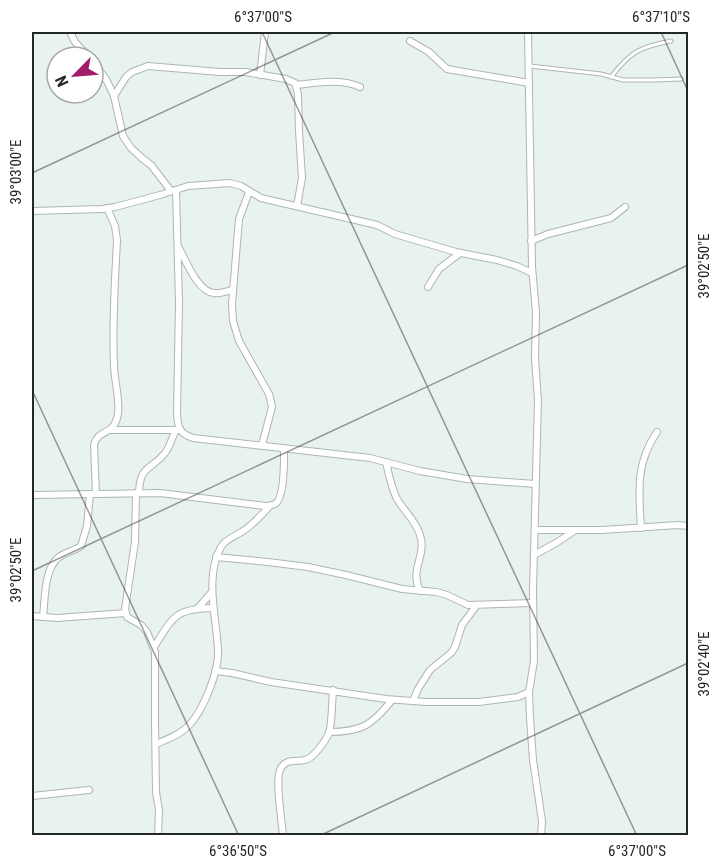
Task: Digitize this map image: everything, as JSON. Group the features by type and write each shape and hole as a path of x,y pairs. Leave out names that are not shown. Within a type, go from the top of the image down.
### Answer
{"street":[{"path":"70,32 78,45"},
{"path":"260,75 265,32"},
{"path":"528,32 531,241 536,312 535,359 538,400 533,603 534,661 530,692 532,749 542,821 541,836"},
{"path":"410,41 429,52 447,69 529,83"},
{"path":"114,96 132,72 148,66 245,72 286,79 296,85 342,81 360,87"},
{"path":"105,78 114,96 123,136 131,148 151,165 173,191 177,245 178,430 165,452 146,468 141,476 126,613 127,617 141,625 147,632 154,647 158,836"},
{"path":"296,85 302,178 297,206"},
{"path":"32,211 107,208 188,186 230,183 241,186 261,198 376,225 395,234 460,253 497,260 532,273"},
{"path":"249,192 239,219 232,304 233,321 239,341 268,394 272,407 262,445"},
{"path":"531,241 548,234 611,218 625,207"},
{"path":"43,617 48,573 52,564 57,558 81,546 87,526 93,494 95,440 114,426 118,412 114,357 117,240 115,226 107,208"},
{"path":"177,245 198,284 205,291 213,293 233,290"},
{"path":"428,287 439,269 460,253"},
{"path":"518,266 532,261"},
{"path":"110,430 178,430 193,438 360,456 420,471 467,479 535,484"},
{"path":"641,528 639,478 650,443 657,432"},
{"path":"32,495 160,493 274,505 280,499 284,448"},
{"path":"387,462 391,484 398,500 421,536 422,549 416,574 416,583 420,591"},
{"path":"156,744 173,737 190,725 200,711 211,687 218,654 212,592 216,557 222,544 244,531 270,505"},
{"path":"535,530 574,531 688,526"},
{"path":"534,555 574,531"},
{"path":"216,557 308,567 402,589 436,592 468,605 533,603"},
{"path":"198,608 212,592"},
{"path":"413,701 430,669 455,647 462,625 477,605"},
{"path":"154,647 177,615 198,608 213,608"},
{"path":"32,616 126,613"},
{"path":"215,671 271,682 392,700 479,702 518,698 530,692"},
{"path":"282,836 279,784 281,769 286,762 308,759 316,752 329,732 333,690"},
{"path":"329,732 347,732 361,728 370,723 392,700"},
{"path":"32,796 89,790"}],"lane":[{"path":"611,76 637,50 671,41"},
{"path":"528,66 601,74 623,80 681,79"}]}
